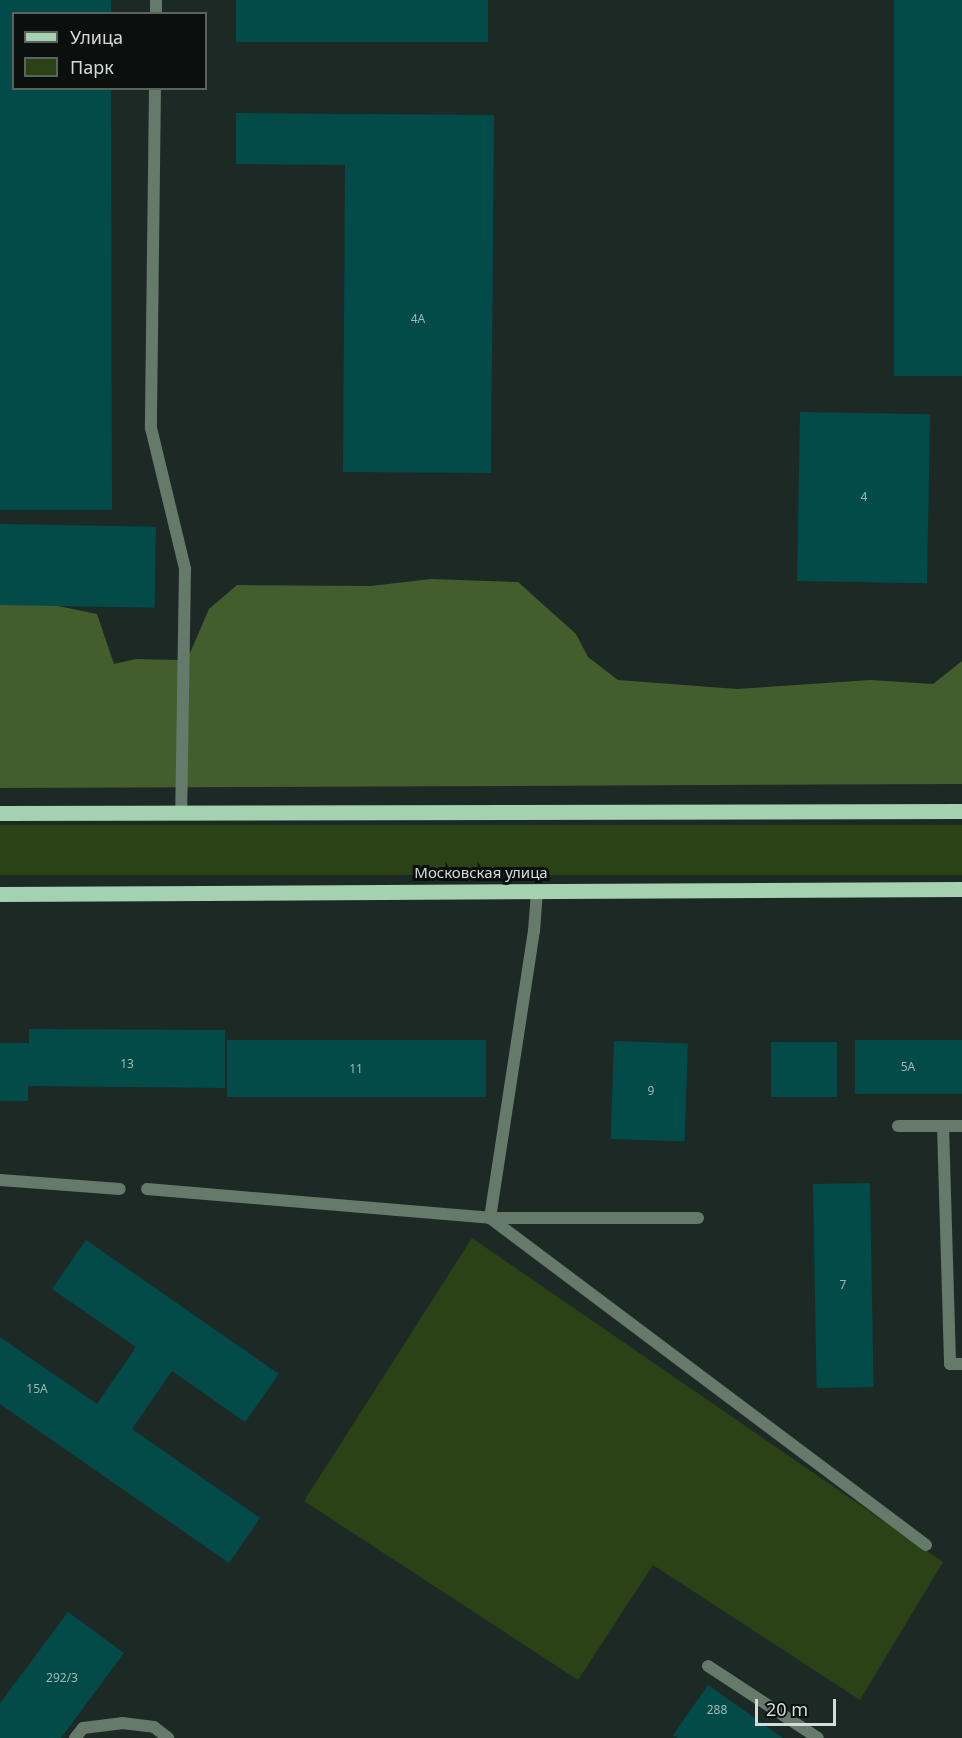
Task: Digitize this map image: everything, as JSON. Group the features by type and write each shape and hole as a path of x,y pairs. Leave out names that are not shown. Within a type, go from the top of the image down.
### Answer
{"main road":[{"path":"0,813 962,811"},
{"name":"Московская улица","path":"0,894 962,889"}],"street":[{"path":"155,90 151,428 185,569 182,813"},
{"path":"490,1218 534,931 537,891"},
{"path":"898,1126 962,1126"},
{"path":"943,1126 950,1364 962,1364"},
{"path":"0,1180 120,1189"},
{"path":"147,1190 490,1218 698,1218"},
{"path":"490,1218 926,1545"},
{"path":"708,1666 818,1738"},
{"path":"75,1738 83,1728 122,1723 154,1727 168,1738"}],"green space":[{"path":"431,579 518,582 576,634 588,657 618,680 737,689 870,680 933,684 962,661 962,784 0,788 0,605 53,605 97,614 114,664 136,659 179,660 190,653 209,609 237,585 371,586"},
{"path":"0,825 962,825 962,875 0,875"},
{"path":"472,1238 943,1562 860,1700 653,1565 578,1680 304,1501"}],"building":[{"path":"0,0 111,0 111,12 12,12 12,90 111,90 112,510 0,510"},
{"path":"236,0 488,0 488,42 236,42"},
{"path":"894,0 962,0 962,376 894,376"},
{"path":"236,113 494,115 491,473 343,472 345,165 236,164"},
{"path":"800,412 930,414 927,583 797,581"},
{"path":"0,524 156,527 155,608 0,605"},
{"path":"29,1029 225,1030 225,1088 28,1086 28,1101 0,1101 0,1043 29,1043"},
{"path":"227,1040 486,1040 486,1097 227,1097"},
{"path":"855,1040 962,1040 962,1094 855,1094"},
{"path":"614,1041 688,1044 685,1142 611,1139"},
{"path":"771,1042 837,1042 837,1097 771,1097"},
{"path":"870,1183 874,1387 817,1388 813,1184"},
{"path":"86,1240 279,1374 245,1422 172,1371 132,1429 260,1518 229,1563 0,1404 0,1337 97,1404 136,1347 52,1289"},
{"path":"68,1612 124,1653 61,1738 0,1738 0,1703"},
{"path":"708,1685 783,1738 678,1738 673,1735"}]}
